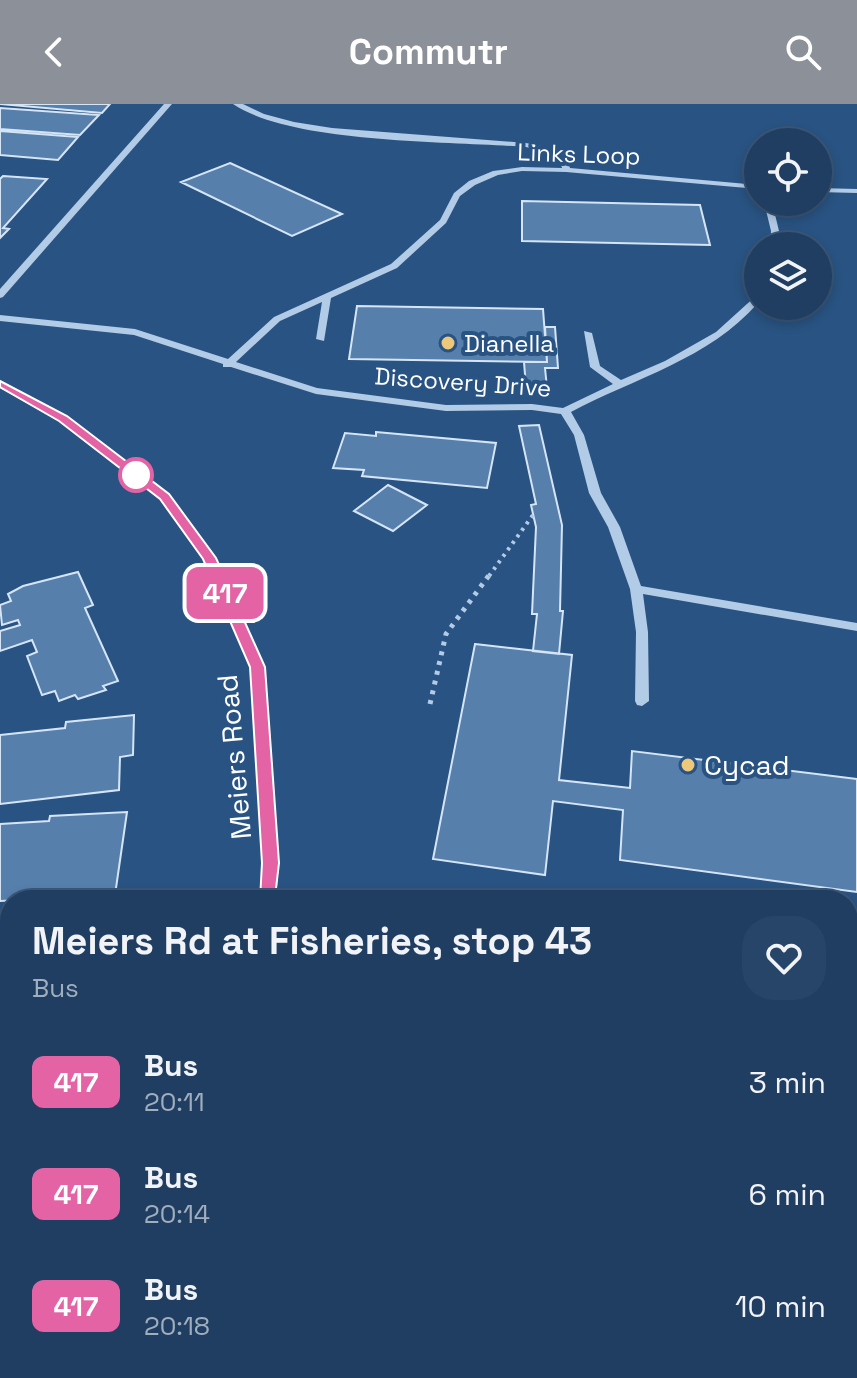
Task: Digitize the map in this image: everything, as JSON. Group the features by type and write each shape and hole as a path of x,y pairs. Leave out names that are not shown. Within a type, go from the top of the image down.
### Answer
{"street":[{"path":"0,295 168,104"},
{"path":"237,104 249,112 295,126 526,145 548,150 564,160 566,170"},
{"name":"Links Loop","path":"227,365 277,319 381,273 413,252 443,221 457,195 472,183 496,173 522,169 566,170 744,186"},
{"path":"832,190 857,191"},
{"path":"321,339 327,298"},
{"path":"565,411 711,341 744,314"},
{"name":"Discovery Drive","path":"0,318 135,332 227,365 316,391 446,408 532,407 565,411 579,435 595,493 614,527 636,589 642,632 642,701"},
{"path":"587,333 595,367 619,383"},
{"name":"Meiers Road","path":"0,384 63,419 165,497 209,558 258,667 271,863 269,890"},
{"path":"636,589 857,627"}],"path":[{"path":"430,704 446,634 533,515"}],"building":[{"path":"0,104 110,104 102,113"},
{"path":"0,108 99,115 80,135 0,129"},
{"path":"0,131 78,137 58,160 0,155"},
{"path":"230,163 342,214 292,236 181,182"},
{"path":"3,176 47,179 3,228 9,229 0,238 0,179"},
{"path":"522,201 700,205 710,245 522,241"},
{"name":"Dianella","path":"357,306 543,309 547,362 349,359"},
{"path":"545,327 555,327 558,368 545,368 547,388 526,387 524,362 547,362"},
{"path":"539,425 562,525 560,611 563,611 559,654 533,651 537,614 532,614 536,527 531,505 536,504 519,426"},
{"path":"376,432 496,443 487,488 362,476 364,470 333,468 345,433 376,436"},
{"path":"388,485 427,505 393,531 354,511"},
{"path":"78,572 93,605 85,608 118,681 103,686 106,690 59,701 55,691 42,695 27,656 37,652 32,640 0,651 0,631 20,625 18,620 2,625 0,605 11,601 8,594 23,586"},
{"name":"Cycad","path":"475,644 572,655 559,780 630,788 632,751 857,779 857,890 620,860 623,810 553,801 545,875 433,859"},
{"path":"134,715 133,755 120,757 119,790 0,804 0,735 65,728 66,722"},
{"path":"127,812 116,890 0,890 0,824 49,821 50,816"}],"bus line":[{"name":"417","path":"0,384 63,419 165,497 209,558 258,667 271,863 269,890"}],"place":[{"name":"Dianella","path":"448,343"},
{"name":"Cycad","path":"688,765"}]}
